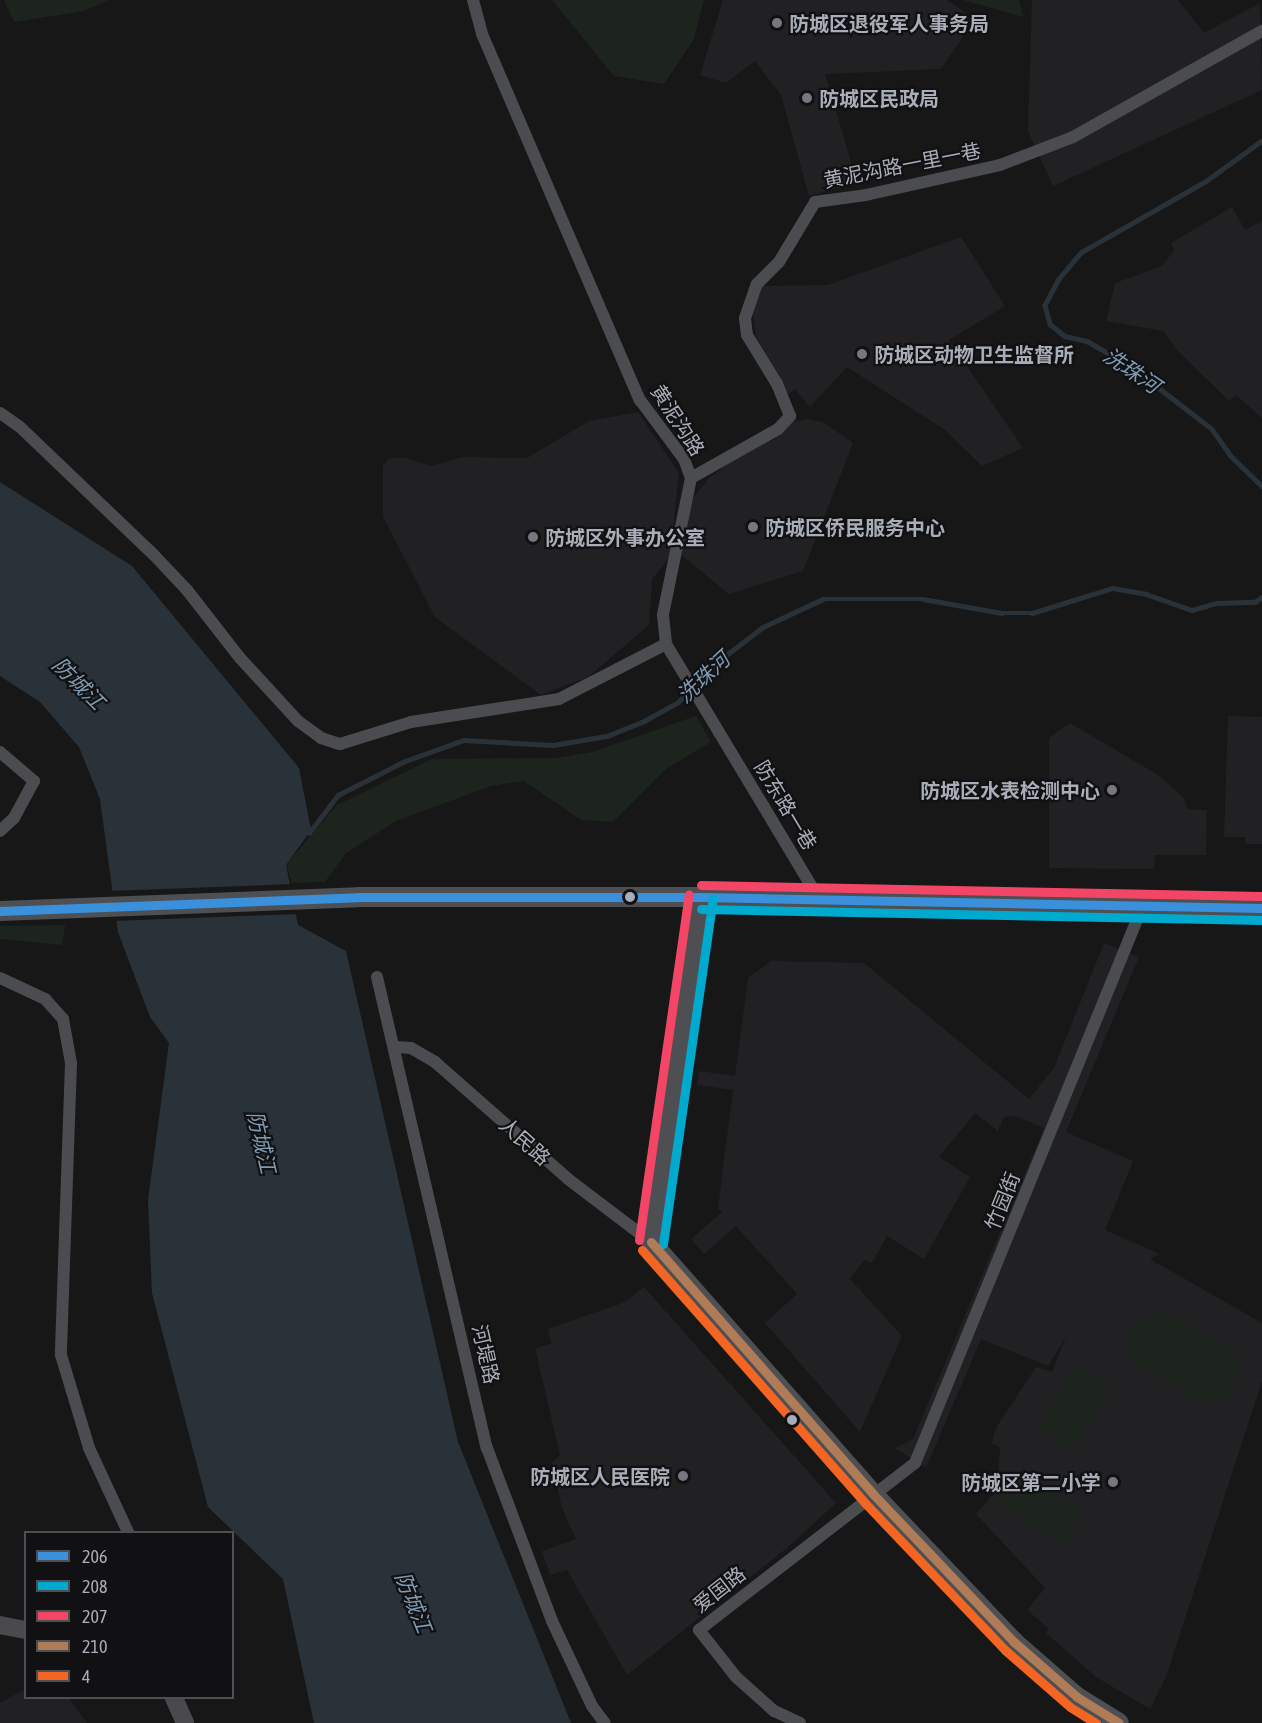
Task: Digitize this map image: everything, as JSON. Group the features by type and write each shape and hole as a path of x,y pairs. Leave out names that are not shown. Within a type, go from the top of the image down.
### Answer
{"main road":[{"path":"651,1242 701,897"},
{"path":"0,911 333,898 701,897 1262,908"},
{"name":"人民路","path":"651,1242 874,1495 1014,1642 1077,1697 1119,1723"}],"street":[{"name":"黄泥沟路","path":"473,0 482,34 640,400 684,459 691,478 663,615 666,644"},
{"name":"黄泥沟路一里一巷","path":"691,478 778,429 790,416 777,384 747,335 745,318 757,284 779,262 815,202 866,195 1000,165 1073,137 1262,31"},
{"path":"0,413 20,426 153,554 187,590 240,658 298,721 321,738 340,744 411,722 559,699 666,644"},
{"name":"防东路一巷","path":"666,644 820,900"},
{"path":"0,752 34,781 14,818 0,831"},
{"name":"竹园街","path":"874,1495 915,1463 1143,905"},
{"name":"河堤路","path":"377,977 396,1047 487,1448 552,1621 592,1706 605,1723"},
{"path":"0,978 45,999 63,1019 71,1063 61,1355 89,1448 127,1531"},
{"name":"人民路","path":"396,1047 411,1048 435,1062 568,1179 651,1242"},
{"name":"爱国路","path":"800,1723 774,1711 736,1677 699,1630 874,1495"},
{"path":"0,1625 24,1630"},
{"path":"174,1699 185,1723"}],"shaded area":[{"path":"4,0 109,0 84,11 14,22"},
{"path":"552,0 704,0 694,39 664,84 614,76"},
{"name":"防城区民政局","path":"723,0 947,0 975,19 941,69 825,74 857,182 809,196 781,95 755,61 726,83 700,75"},
{"path":"963,0 1019,0 1023,17"},
{"path":"1032,0 1178,0 1204,33 1260,3 1262,90 1053,186 1028,131"},
{"path":"1232,207 1245,230 1262,221 1262,418 1236,395 1229,401 1177,350 1163,331 1106,321 1115,283 1162,266 1174,250 1171,243"},
{"name":"防城区动物卫生监督所","path":"961,237 1005,306 949,340 1023,448 982,466 945,430 847,367 810,407 795,389 786,396 756,336 752,309 761,286 828,285"},
{"name":"防城区外事办公室","path":"638,412 679,473 670,557 652,579 649,625 588,677 541,695 435,617 383,517 383,466 389,458 406,458 431,466 463,457 527,458 589,421"},
{"name":"防城区侨民服务中心","path":"808,419 823,422 853,443 803,571 729,594 679,553 690,502 709,478 740,454 775,439 789,422"},
{"path":"696,716 711,742 666,769 613,822 581,820 524,781 491,786 396,821 346,853 325,882 292,883 286,865 337,805 432,759 556,758 592,752"},
{"path":"1228,716 1262,717 1262,844 1245,844 1245,837 1224,837"},
{"name":"防城区水表检测中心","path":"1070,723 1158,775 1183,797 1188,809 1207,810 1206,855 1155,855 1154,869 1049,868 1049,738"},
{"path":"65,925 62,945 0,939 0,926"},
{"path":"1104,943 1139,957 1066,1132 1133,1161 1105,1230 1160,1254 1150,1259 1262,1323 1262,1381 1166,1677 1150,1709 1096,1677 1046,1633 1049,1629 1027,1610 1045,1588 976,1514 997,1490 1000,1448 992,1443 996,1428 1036,1367 1052,1372 1066,1337 1048,1366 981,1339 926,1468 895,1448 913,1439 1044,1128 1015,1116 1004,1117 998,1131 975,1113 939,1157 970,1177 924,1259 887,1236 872,1263 864,1260 850,1279 902,1336 860,1432 765,1323 797,1294 736,1226 704,1254 691,1239 722,1212 718,1208 733,1090 697,1085 699,1071 735,1076 748,978 771,961 864,963 1029,1099 1054,1068"},
{"name":"防城区人民医院","path":"644,1287 836,1503 787,1548 627,1675 567,1570 550,1575 542,1551 576,1539 562,1508 552,1463 560,1455 535,1348 551,1344 548,1329 625,1302"},
{"path":"1153,1314 1171,1315 1232,1350 1239,1367 1232,1391 1219,1400 1203,1402 1136,1365 1129,1352 1129,1337 1137,1322"},
{"path":"1076,1366 1111,1388 1072,1450 1037,1428"},
{"path":"1014,1470 1083,1513 1064,1545 994,1502"},
{"path":"24,1690 24,1699 70,1699 87,1723 0,1723 0,1703"}],"water":[{"name":"防城江","path":"0,482 132,566 299,768 311,830 286,865 298,925 346,951 458,1442 571,1723 314,1723 283,1579 208,1507 152,1293 148,1200 169,1043 150,1017 118,932 100,799 79,747 40,702 0,676"}],"pier":[{"path":"293,884 299,914 113,921 109,891"}],"waterway":[{"name":"洗珠河","path":"1262,141 1207,181 1081,253 1059,279 1045,305 1050,324 1065,336 1087,341 1129,365 1212,429 1230,455 1262,486"},
{"name":"洗珠河","path":"309,833 338,795 405,761 464,740 553,745 607,736 644,721 678,702 729,653 763,627 823,599 923,599 1002,613 1032,613 1113,588 1146,594 1192,610 1217,603 1255,602 1262,597"}],"transit line":[{"name":"207","path":"701,885 1262,896"},
{"name":"207","path":"639,1240 689,895"},
{"name":"206","path":"0,911 358,897 701,897 1262,908"},
{"name":"208","path":"663,1244 713,899"},
{"name":"208","path":"701,909 1262,920"},
{"name":"210","path":"651,1242 874,1495 1014,1642 1077,1697 1119,1723"},
{"name":"4","path":"642,1250 865,1503 1005,1650 1070,1707 1096,1723"}],"place":[{"name":"防城区退役军人事务局","path":"777,23"},
{"name":"防城区民政局","path":"807,98"},
{"name":"防城区动物卫生监督所","path":"862,354"},
{"name":"防城区侨民服务中心","path":"753,527"},
{"name":"防城区外事办公室","path":"533,537"},
{"name":"防城区水表检测中心","path":"1112,790"},
{"name":"防城区人民医院","path":"683,1476"},
{"name":"防城区第二小学","path":"1113,1482"}]}
